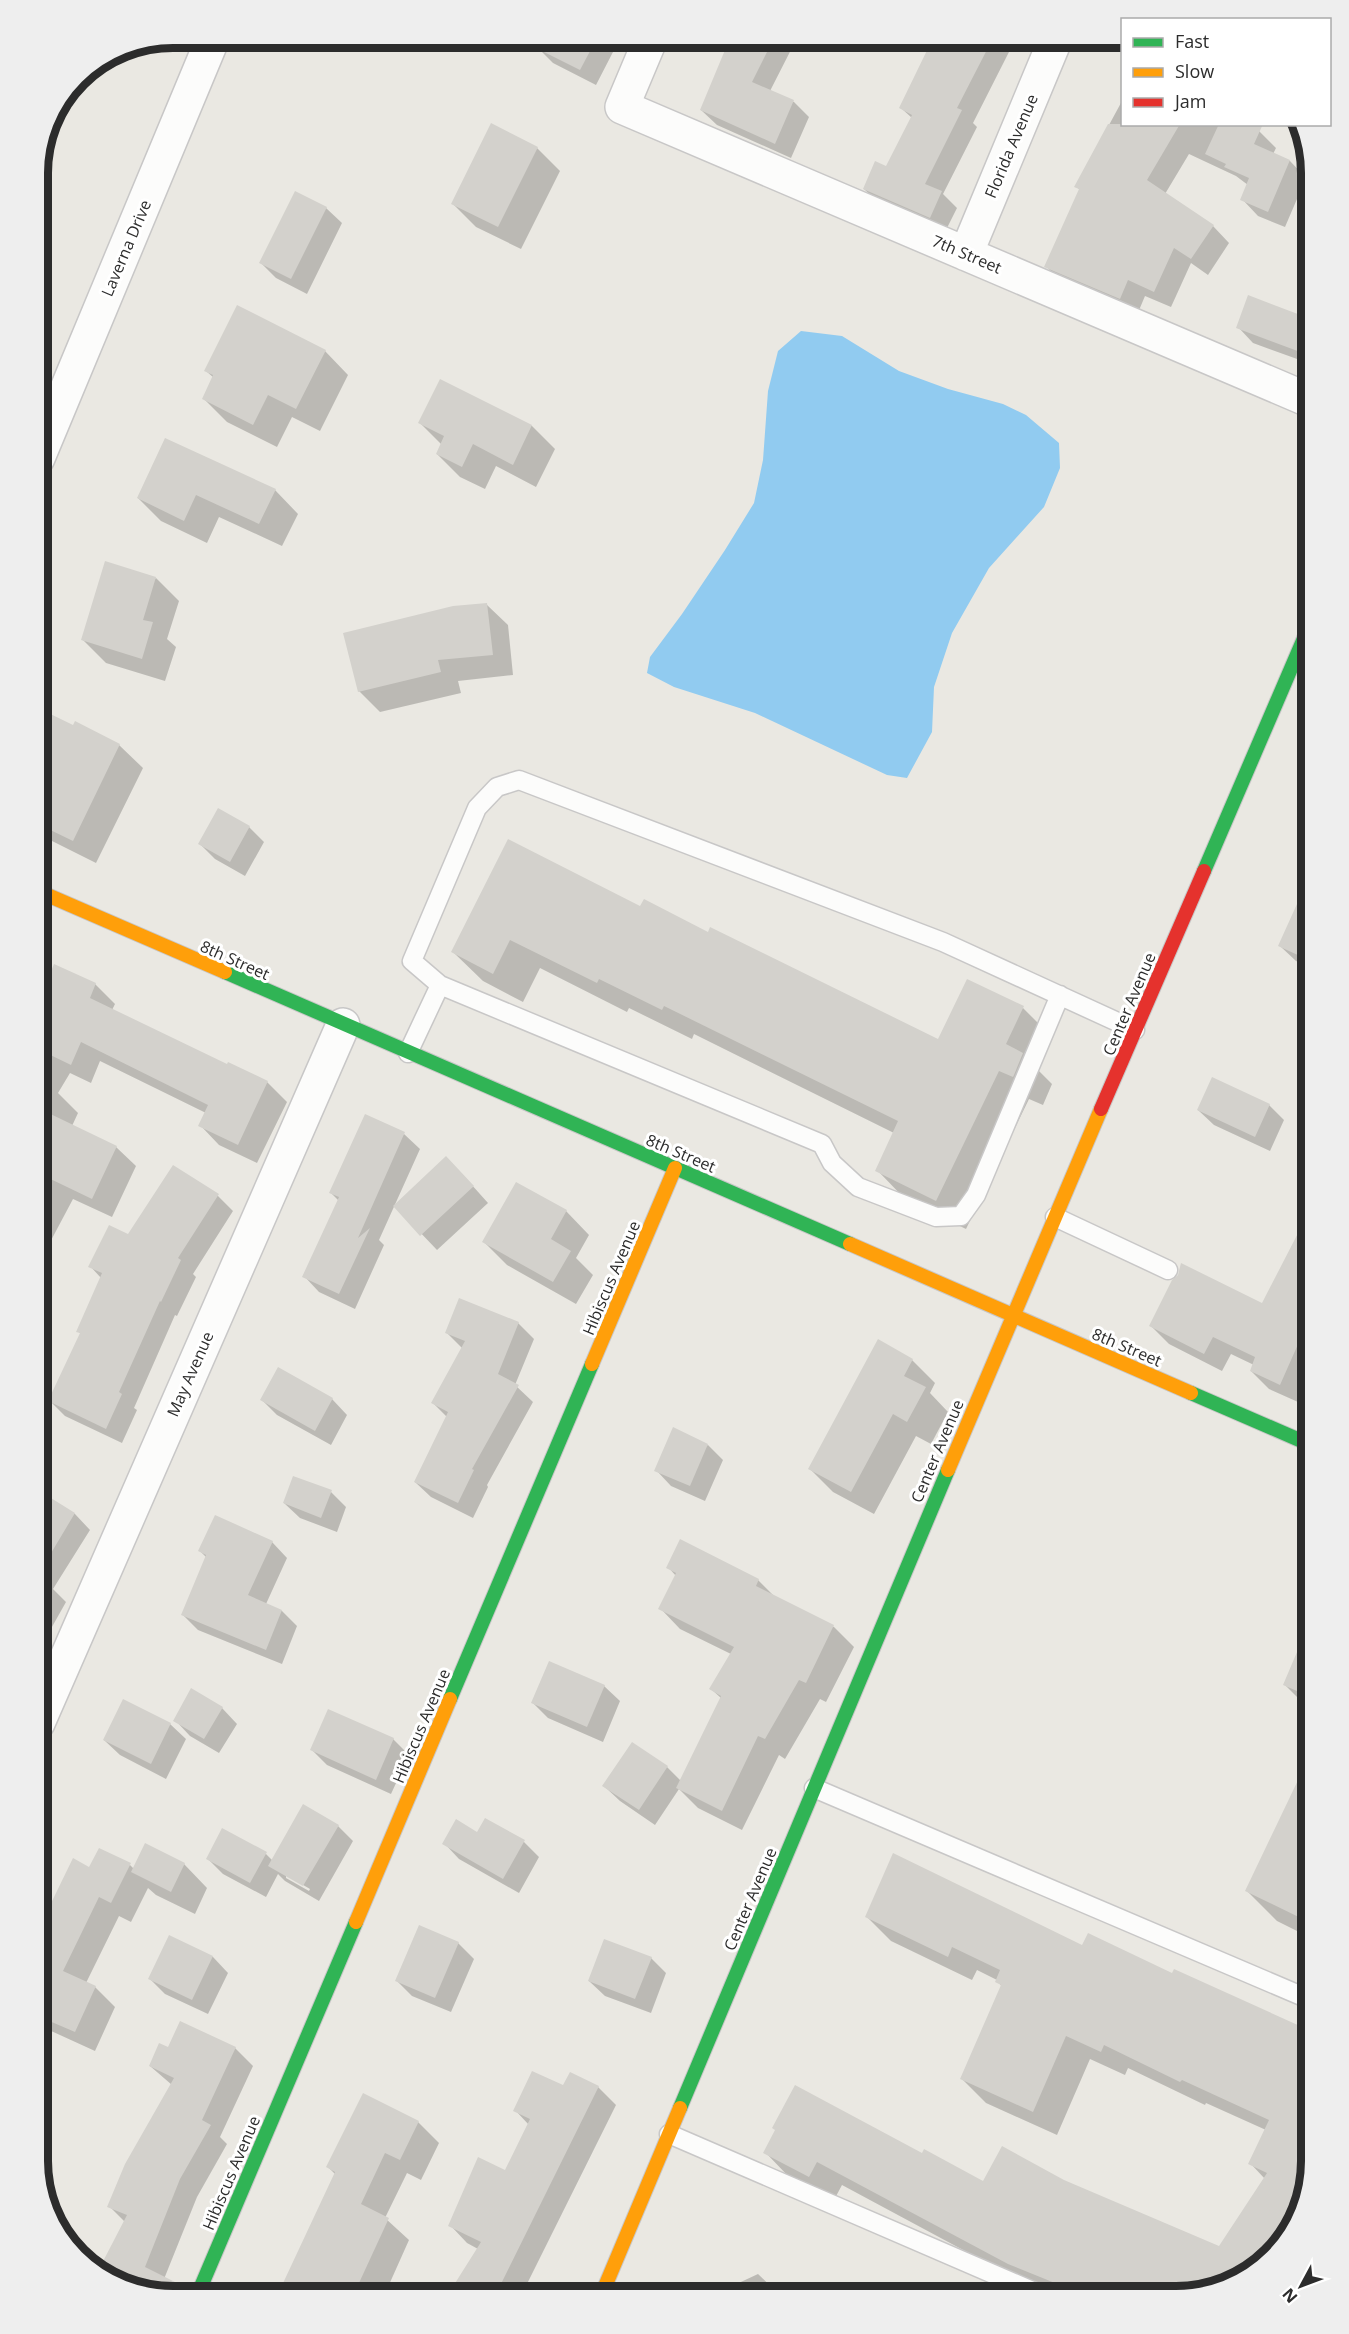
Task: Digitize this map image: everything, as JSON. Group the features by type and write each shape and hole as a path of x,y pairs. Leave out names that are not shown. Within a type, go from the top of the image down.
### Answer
{"street":[{"name":"Laverna Drive","path":"48,434 209,48"},
{"name":"7th Street","path":"647,48 622,107 1301,397"},
{"name":"Florida Avenue","path":"966,254 1052,48"},
{"name":"Center Avenue","path":"605,2286 1012,1316 1301,645"},
{"name":"8th Street","path":"48,895 1301,1441"},
{"name":"May Avenue","path":"48,1700 343,1025"},
{"name":"Hibiscus Avenue","path":"201,2286 675,1168"}],"lane":[{"path":"1060,995 976,1195 961,1216 936,1217 858,1187 832,1163 822,1144 440,985 412,961 477,808 497,787 519,780 943,942 1060,995 1135,1030"},
{"path":"408,1053 440,985"},
{"path":"1055,1217 1168,1270"},
{"path":"814,1788 1301,1996"},
{"path":"669,2134 1021,2286"}],"water":[{"path":"801,331 842,336 899,371 948,389 1003,404 1026,415 1059,443 1060,468 1044,507 989,568 952,633 934,687 932,732 907,778 887,775 755,713 674,687 647,673 650,657 682,614 754,503 763,460 768,391 778,351"}],"building":[{"path":"536,48 592,48 580,70"},
{"path":"726,48 769,48 752,82 794,100 775,144 700,110"},
{"path":"928,48 988,48 957,108 962,110 925,184 942,191 930,218 863,189 875,161 886,166 912,115 899,108"},
{"path":"491,123 538,147 498,227 451,204"},
{"path":"1108,124 1179,126 1147,180 1214,225 1191,259 1174,248 1154,292 1128,280 1120,299 1044,267 1079,189 1074,187"},
{"path":"1218,126 1262,126 1254,144 1290,160 1268,212 1240,200 1249,178 1224,167 1226,164 1205,154"},
{"path":"295,191 327,207 291,279 259,263"},
{"path":"1248,295 1301,315 1301,352 1236,328"},
{"path":"237,305 326,350 296,409 268,395 253,425 202,399 213,375 204,371"},
{"path":"440,379 532,425 513,465 473,444 462,467 436,454 444,436 418,423"},
{"path":"165,438 276,489 259,524 196,495 184,521 137,498"},
{"path":"105,561 156,577 143,620 153,622 142,659 81,640"},
{"path":"487,603 493,655 438,660 441,672 358,692 343,633 453,606"},
{"path":"48,713 73,725 75,721 120,744 73,841 48,829"},
{"path":"218,808 250,826 230,862 198,844"},
{"path":"508,839 640,906 644,899 708,932 710,927 938,1039 967,979 1024,1006 1006,1044 1023,1053 1014,1075 1013,1077 999,1071 936,1201 875,1171 898,1121 664,1006 662,1010 599,979 597,983 510,940 493,974 451,952"},
{"path":"1301,895 1301,956 1278,946"},
{"path":"54,964 96,983 90,998 227,1064 228,1062 268,1081 238,1145 198,1126 208,1105 81,1042 71,1065 48,1054 48,978"},
{"path":"1212,1077 1270,1104 1255,1137 1197,1110"},
{"path":"48,1113 117,1146 92,1199 48,1178"},
{"path":"365,1114 405,1132 358,1238 370,1228 339,1294 302,1277 339,1197 329,1193"},
{"path":"446,1156 474,1186 420,1236 393,1206"},
{"path":"173,1165 219,1194 178,1258 181,1260 119,1392 122,1394 106,1429 48,1401 80,1333 76,1332 102,1273 88,1267 109,1225 128,1234"},
{"path":"516,1182 567,1210 551,1239 571,1251 553,1282 482,1242"},
{"path":"1301,1227 1301,1343 1299,1342 1280,1385 1250,1371 1255,1357 1213,1337 1204,1354 1149,1326 1172,1280 1178,1275 1181,1263 1262,1303"},
{"path":"459,1298 519,1322 498,1374 519,1385 472,1469 474,1470 458,1503 414,1482 448,1412 431,1403 465,1341 445,1333"},
{"path":"878,1339 913,1359 904,1376 926,1387 907,1422 893,1414 851,1492 808,1469"},
{"path":"278,1367 333,1398 315,1431 260,1400"},
{"path":"673,1427 708,1444 690,1486 654,1471"},
{"path":"293,1476 332,1490 321,1518 283,1503"},
{"path":"48,1496 75,1513 48,1558"},
{"path":"215,1515 273,1541 248,1595 282,1610 266,1650 181,1615 206,1555 198,1551"},
{"path":"680,1539 759,1579 756,1586 834,1625 806,1683 799,1680 765,1739 758,1736 722,1811 676,1788 721,1696 709,1689 734,1647 658,1609 676,1573 666,1568"},
{"path":"1301,1643 1301,1693 1283,1685"},
{"path":"549,1661 605,1685 587,1727 531,1703"},
{"path":"191,1688 223,1707 204,1739 173,1721"},
{"path":"123,1699 171,1723 151,1764 103,1740"},
{"path":"328,1709 394,1738 376,1780 310,1750"},
{"path":"632,1742 668,1766 639,1810 602,1786"},
{"path":"1301,1774 1301,1918 1245,1891"},
{"path":"303,1804 339,1825 303,1886 268,1866"},
{"path":"485,1818 525,1840 503,1879 442,1844 456,1819 477,1832"},
{"path":"222,1828 267,1852 250,1883 206,1859"},
{"path":"145,1843 185,1863 171,1892 131,1872"},
{"path":"99,1848 131,1863 111,1903 99,1897 63,1971 96,1986 75,2032 48,2020 48,1909 73,1858 89,1867"},
{"path":"893,1853 1082,1945 1088,1933 1172,1973 1174,1969 1301,2026 1300,2177 1297,2193 1288,2216 1270,2243 1245,2265 1231,2273 1200,2284 1062,2286 1008,2264 817,2162 809,2177 763,2153 775,2130 772,2128 795,2085 922,2153 924,2149 983,2181 1002,2146 1064,2180 1219,2246 1267,2173 1248,2164 1269,2120 1182,2080 1180,2082 1104,2045 1101,2052 1066,2036 1033,2112 960,2079 1001,1985 995,1982 1000,1970 952,1947 948,1957 865,1917"},
{"path":"419,1925 459,1942 435,1998 395,1981"},
{"path":"169,1935 213,1956 192,2000 148,1979"},
{"path":"604,1939 652,1957 635,1999 588,1981"},
{"path":"180,2021 236,2047 202,2120 211,2125 180,2179 145,2267 181,2286 149,2284 118,2273 102,2263 127,2215 107,2207 125,2164 174,2078 149,2066 159,2043 168,2047"},
{"path":"532,2071 563,2085 570,2072 599,2086 500,2286 453,2286 481,2242 448,2226 478,2157 505,2170 530,2119 513,2111"},
{"path":"363,2093 419,2121 400,2160 385,2153 361,2204 389,2218 358,2286 282,2286 335,2172 326,2167"}],"traffic: fast":[{"path":"1204,871 1301,645"},
{"path":"225,972 850,1244"},
{"path":"450,1699 592,1364"},
{"path":"1191,1393 1301,1441"},
{"path":"680,2108 948,1470"},
{"path":"201,2286 356,1922"}],"traffic: slow":[{"path":"48,895 225,972"},
{"path":"948,1470 1101,1109"},
{"path":"592,1364 675,1168"},
{"path":"850,1244 1191,1393"},
{"path":"356,1922 450,1699"},
{"path":"605,2286 680,2108"}],"traffic: jam":[{"path":"1101,1109 1204,871"}]}
